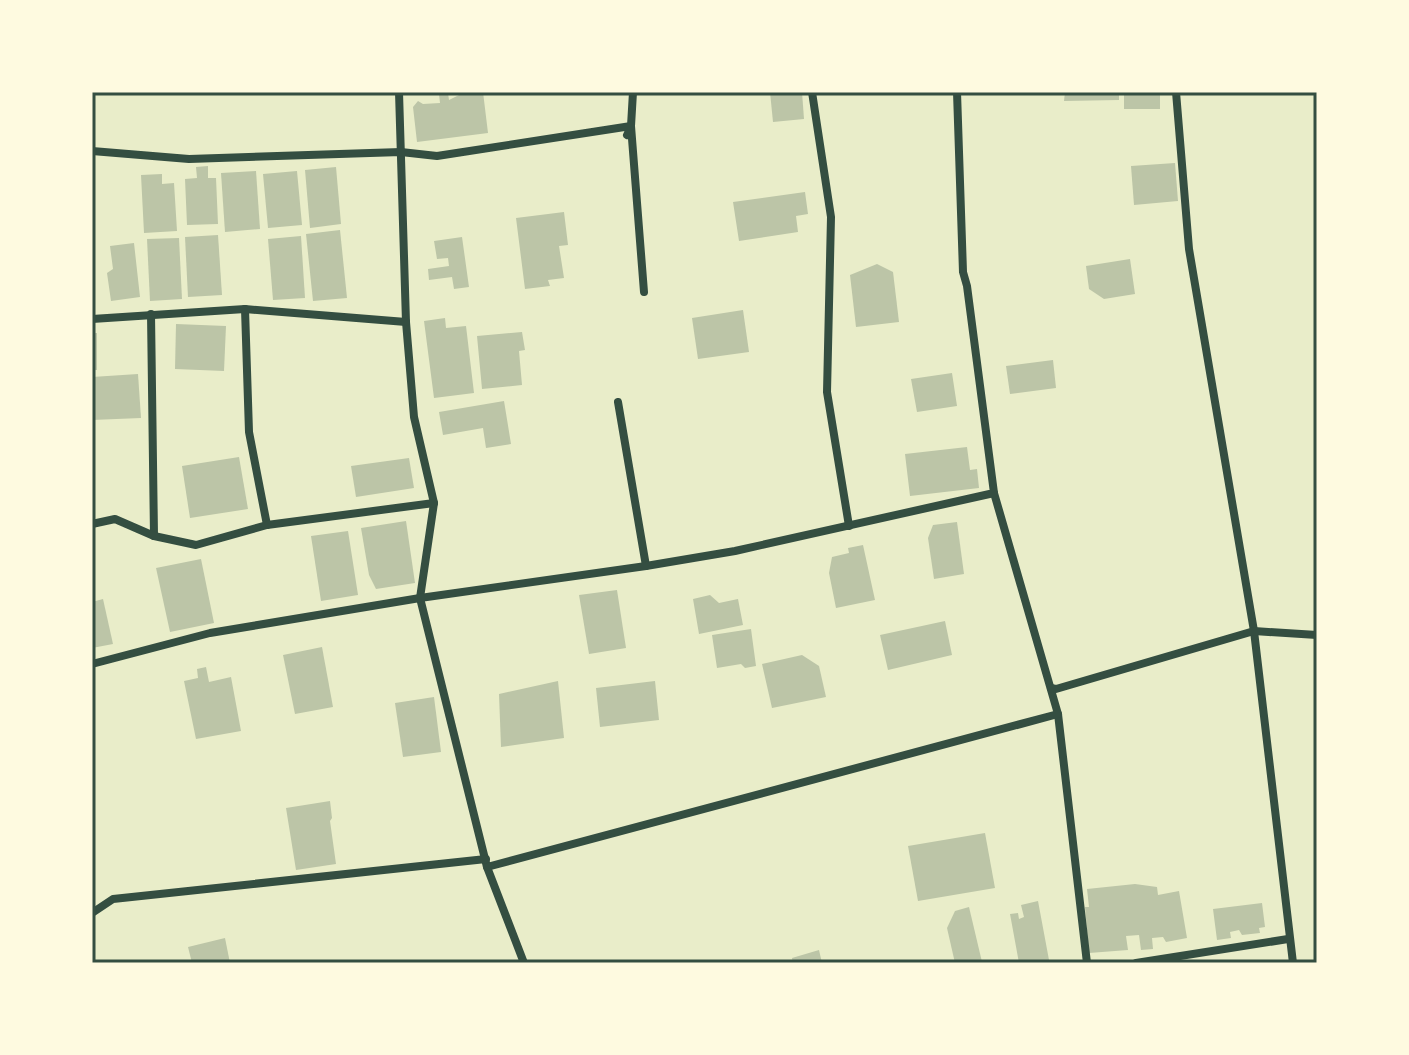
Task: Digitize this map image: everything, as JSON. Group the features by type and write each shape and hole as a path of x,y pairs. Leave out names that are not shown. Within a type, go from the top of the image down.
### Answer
{"street":[{"path":"399,92 406,322 414,417 434,503 420,598 486,863 524,963"},
{"path":"633,92 629,131 644,292"},
{"path":"812,92 831,217 827,392 849,526"},
{"path":"957,92 963,272 994,493 1058,714 1087,963"},
{"path":"1176,92 1189,249 1254,631 1293,963"},
{"path":"92,151 189,159 401,152 437,156 629,131"},
{"path":"92,319 245,309 406,322"},
{"path":"245,309 249,432 267,525"},
{"path":"151,314 154,536"},
{"path":"618,402 646,566"},
{"path":"92,664 210,633 735,551 994,493"},
{"path":"92,524 115,519 154,536 196,545 267,525 434,503"},
{"path":"1051,688 1254,631 1317,635"},
{"path":"92,913 113,899 486,863 1058,714"},
{"path":"1136,963 1288,939"}],"building":[{"path":"483,92 488,133 417,142 413,107 418,101 423,104 440,103 439,94 448,93 449,100 461,94"},
{"path":"770,92 802,92 804,119 773,122"},
{"path":"1065,92 1119,92 1119,100 1064,101"},
{"path":"1124,92 1160,92 1160,109 1124,109"},
{"path":"1175,163 1178,201 1134,205 1131,166"},
{"path":"208,166 208,178 216,178 218,224 187,225 185,179 197,178 196,167"},
{"path":"336,167 341,224 310,228 305,170"},
{"path":"256,171 260,229 225,232 221,173"},
{"path":"297,171 302,225 268,228 263,174"},
{"path":"162,174 162,184 174,183 177,231 144,233 141,175"},
{"path":"805,192 808,214 796,216 798,232 739,241 733,202"},
{"path":"564,212 568,245 559,246 564,278 548,280 550,286 525,289 516,218"},
{"path":"340,230 347,298 313,301 306,234"},
{"path":"218,235 222,295 188,297 185,237"},
{"path":"301,236 305,298 273,300 268,239"},
{"path":"462,237 469,287 454,289 452,277 429,280 428,269 449,266 448,258 437,259 434,241"},
{"path":"179,238 182,299 150,301 147,239"},
{"path":"134,243 140,297 111,301 107,273 113,269 110,246"},
{"path":"1130,259 1135,294 1104,299 1089,289 1086,266"},
{"path":"877,264 893,272 899,322 856,327 850,275"},
{"path":"743,310 749,352 698,359 692,318"},
{"path":"445,318 446,328 466,326 474,393 434,398 424,321"},
{"path":"176,324 226,326 224,371 175,369"},
{"path":"522,332 525,350 519,351 522,385 482,389 477,336"},
{"path":"92,333 97,333 97,370 92,370"},
{"path":"1053,360 1056,388 1010,394 1006,366"},
{"path":"952,373 957,406 917,412 911,379"},
{"path":"138,374 141,418 92,420 92,377"},
{"path":"504,401 511,444 486,448 483,428 443,435 439,412"},
{"path":"967,447 970,470 977,469 979,488 910,496 905,454"},
{"path":"239,457 248,509 190,518 182,466"},
{"path":"409,458 414,488 356,497 351,466"},
{"path":"406,521 415,583 376,589 369,575 361,528"},
{"path":"957,522 964,574 934,579 928,538 933,525"},
{"path":"348,531 358,595 321,601 311,536"},
{"path":"863,545 875,600 836,608 829,573 832,557 849,553 848,548"},
{"path":"201,559 214,623 170,632 156,568"},
{"path":"617,590 626,648 589,654 579,595"},
{"path":"710,595 719,603 738,599 743,625 699,634 693,599"},
{"path":"103,599 113,644 92,648 92,602"},
{"path":"945,621 952,655 888,670 880,635"},
{"path":"751,629 756,666 745,668 741,664 717,668 712,635"},
{"path":"322,647 333,707 295,714 283,655"},
{"path":"802,655 819,666 826,697 772,708 762,664"},
{"path":"206,667 209,682 231,677 241,731 196,739 184,681 198,678 197,669"},
{"path":"558,681 564,738 501,747 499,694"},
{"path":"655,681 659,720 600,727 596,688"},
{"path":"434,697 441,752 403,757 395,703"},
{"path":"330,801 336,864 296,870 286,808"},
{"path":"985,833 995,888 918,901 908,846"},
{"path":"1135,884 1157,887 1158,895 1179,891 1187,938 1166,942 1163,937 1152,938 1153,949 1141,950 1139,935 1126,936 1128,950 1089,953 1085,907 1089,907 1087,889"},
{"path":"1038,901 1049,960 1019,963 1010,914 1018,913 1019,919 1024,917 1021,905"},
{"path":"1262,903 1265,927 1259,928 1260,933 1242,935 1239,930 1230,932 1231,938 1217,940 1213,909"},
{"path":"969,907 982,962 955,963 947,928 955,911"},
{"path":"225,938 230,963 192,963 188,947"},
{"path":"819,950 822,963 793,963 792,958"}]}
